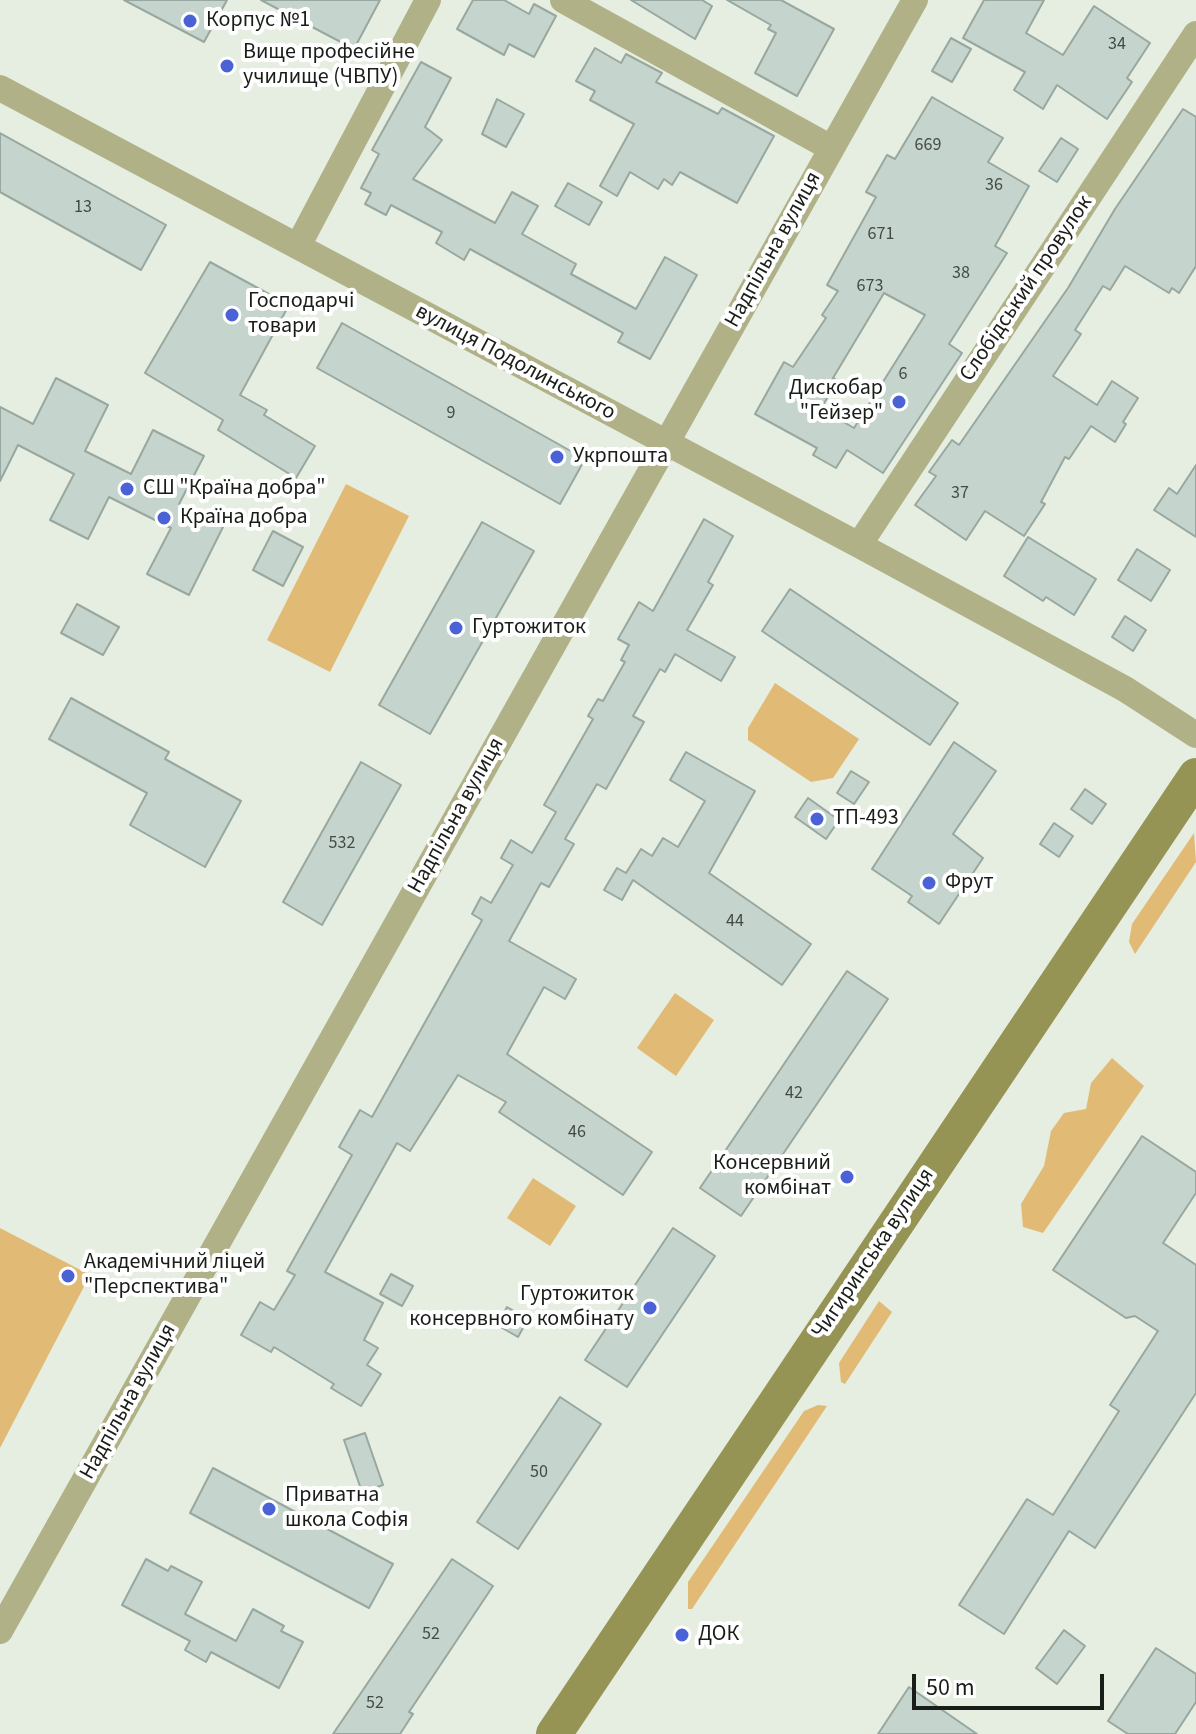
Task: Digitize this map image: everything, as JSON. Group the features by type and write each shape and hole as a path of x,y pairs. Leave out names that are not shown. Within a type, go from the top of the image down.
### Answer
{"main road":[{"name":"Чигиринська вулиця","path":"554,1734 1196,776"}],"street":[{"path":"298,246 428,0"},
{"path":"563,0 831,148"},
{"name":"Надпільна вулиця","path":"0,1631 915,0"},
{"name":"Слобідський провулок","path":"859,545 1196,34"},
{"name":"вулиця Подолинського","path":"0,88 859,545 1125,689 1196,735"}],"shaded area":[{"path":"346,484 409,516 330,672 267,640"},
{"path":"775,683 859,739 833,778 811,782 748,740 748,728"},
{"path":"1194,833 1196,862 1135,954 1129,942 1132,924"},
{"path":"675,993 714,1020 676,1076 637,1048"},
{"path":"1112,1058 1144,1086 1043,1233 1023,1227 1021,1204 1044,1166 1051,1131 1064,1113 1086,1109 1091,1083"},
{"path":"533,1178 576,1206 550,1246 507,1218"},
{"path":"0,1228 90,1275 0,1448"},
{"path":"879,1301 892,1312 845,1384 841,1382 839,1363"},
{"path":"818,1405 827,1406 692,1609 688,1609 688,1582 804,1411"}],"building":[{"name":"Корпус №1","path":"124,0 227,0 204,42"},
{"path":"261,0 380,0 354,49"},
{"path":"473,0 504,0 529,14 534,4 556,16 534,57 509,44 504,55 457,29"},
{"path":"631,0 702,0 712,6 695,39"},
{"path":"727,0 781,0 834,29 797,96 755,73 776,33 768,29 771,25"},
{"path":"984,0 1044,0 1026,33 1063,55 1094,6 1150,43 1127,78 1132,82 1107,119 1057,85 1043,109 1014,90 1025,72 963,38"},
{"path":"951,38 971,49 952,82 932,71"},
{"path":"595,48 621,63 626,54 662,73 656,82 718,114 722,108 774,136 737,203 680,172 672,185 664,179 658,189 630,172 617,196 600,186 634,124 590,100 595,91 576,81"},
{"path":"421,62 451,78 425,127 442,140 413,179 495,223 512,192 538,206 522,234 576,264 571,274 636,309 665,257 697,275 650,359 618,342 623,333 470,249 464,260 436,243 442,232 391,205 386,215 365,204 371,193 361,188 379,154 372,150"},
{"path":"932,97 1003,138 988,162 1029,186 995,246 1007,253 949,344 962,353 883,473 847,450 836,468 813,455 817,448 755,414 784,362 793,367 826,318 822,315 838,291 827,285 876,197 866,192 887,155 895,159","holes":["884,293 925,315 854,428 821,409 837,380 833,378"]},
{"path":"497,99 524,114 506,147 482,134"},
{"path":"1183,109 1196,117 1196,266 1179,293 1172,288 1169,293 1125,266 1110,290 1103,286 1075,330 1081,334 1053,376 1097,405 1112,381 1138,398 1123,422 1126,424 1115,442 1091,426 1069,459 1065,457 1041,502 1045,504 1024,536 985,511 966,540 915,505 936,476 929,472 952,440 959,445 1068,288 1115,209"},
{"path":"0,133 166,225 141,270 0,192"},
{"path":"1061,138 1078,149 1057,182 1039,171"},
{"path":"568,183 602,202 589,225 555,206"},
{"path":"210,262 289,305 240,395 267,410 264,415 315,446 296,478 218,430 223,420 145,373"},
{"path":"342,323 585,459 560,504 317,368"},
{"name":"СШ \"Країна добра\"","path":"56,378 108,405 85,451 131,474 153,430 204,456 179,504 223,527 189,595 147,574 171,528 109,497 88,539 50,520 74,474 18,445 0,481 0,407 33,424"},
{"path":"1196,465 1196,537 1154,510 1169,488 1177,494"},
{"path":"704,519 733,536 708,582 713,585 687,630 735,657 721,681 675,654 665,672 660,669 633,716 644,722 606,789 597,784 565,839 574,844 549,887 541,883 509,941 576,979 565,999 544,987 507,1054 652,1152 623,1195 499,1112 506,1102 458,1075 410,1151 397,1143 325,1272 383,1303 364,1340 378,1348 367,1365 381,1374 361,1406 331,1388 334,1384 274,1347 271,1352 241,1335 260,1302 274,1310 295,1275 287,1271 352,1155 339,1147 360,1110 372,1117 482,920 472,914 481,897 491,903 513,865 501,858 511,840 532,853 556,812 544,805 593,719 588,716 598,699 603,701 625,662 621,660 629,645 618,639 639,602 653,611"},
{"name":"Гуртожиток","path":"482,522 534,551 430,734 379,705"},
{"path":"273,531 303,547 283,586 253,570"},
{"path":"1028,537 1096,579 1074,615 1046,597 1043,601 1004,576"},
{"path":"1137,549 1170,570 1151,601 1118,580"},
{"path":"790,589 958,703 930,745 762,631"},
{"path":"77,604 119,627 103,655 61,633"},
{"path":"1125,616 1146,630 1133,651 1112,637"},
{"path":"71,698 169,752 165,759 241,801 205,867 130,825 147,793 49,739"},
{"path":"954,742 996,771 953,834 983,858 939,924 908,902 912,896 872,869"},
{"path":"686,752 755,791 709,873 811,944 782,985 633,880 622,900 604,890 617,868 626,873 641,849 652,856 663,838 678,847 705,801 670,780"},
{"path":"361,762 401,785 322,925 283,902"},
{"path":"851,771 869,782 854,804 837,793"},
{"path":"1085,789 1106,804 1092,824 1071,809"},
{"name":"ТП-493","path":"808,798 839,820 826,839 795,817"},
{"path":"1054,823 1073,836 1059,857 1040,844"},
{"path":"847,971 888,999 741,1216 700,1188"},
{"path":"1142,1136 1196,1172 1196,1193 1163,1243 1196,1265 1196,1393 1095,1548 1069,1531 1004,1634 959,1605 1027,1499 1053,1515 1119,1411 1110,1405 1158,1331 1135,1316 1126,1318 1053,1270"},
{"name":"Гуртожиток консервного комбінату","path":"673,1228 715,1256 627,1387 585,1360"},
{"path":"391,1274 413,1286 402,1306 380,1294"},
{"path":"507,1307 528,1319 518,1337 497,1325"},
{"path":"560,1397 601,1424 518,1549 477,1522"},
{"path":"365,1433 383,1485 362,1492 344,1440"},
{"path":"213,1468 393,1564 369,1608 190,1513"},
{"path":"146,1559 168,1571 171,1566 202,1582 185,1614 236,1641 253,1609 284,1626 281,1631 303,1642 279,1688 211,1652 206,1662 185,1650 190,1641 122,1605"},
{"path":"452,1559 493,1586 409,1712 413,1714 400,1734 333,1734"},
{"path":"1064,1630 1085,1646 1057,1684 1036,1668"},
{"path":"1156,1648 1196,1674 1196,1702 1175,1734 1128,1734 1108,1721"},
{"path":"909,1687 977,1734 878,1734"}],"place":[{"name":"Корпус №1","path":"190,21"},
{"name":"Вище професійне училище (ЧВПУ)","path":"227,66"},
{"name":"Господарчі товари","path":"232,315"},
{"name":"Дискобар \"Гейзер\"","path":"899,402"},
{"name":"Укрпошта","path":"557,457"},
{"name":"СШ \"Країна добра\"","path":"127,489"},
{"name":"Країна добра","path":"164,518"},
{"name":"Гуртожиток","path":"456,628"},
{"name":"ТП-493","path":"817,819"},
{"name":"Фрут","path":"929,883"},
{"name":"Консервний комбінат","path":"847,1177"},
{"name":"Академічний ліцей \"Перспектива\"","path":"68,1276"},
{"name":"Гуртожиток консервного комбінату","path":"650,1308"},
{"name":"Приватна школа Софія","path":"269,1509"},
{"name":"ДОК","path":"682,1635"}]}
